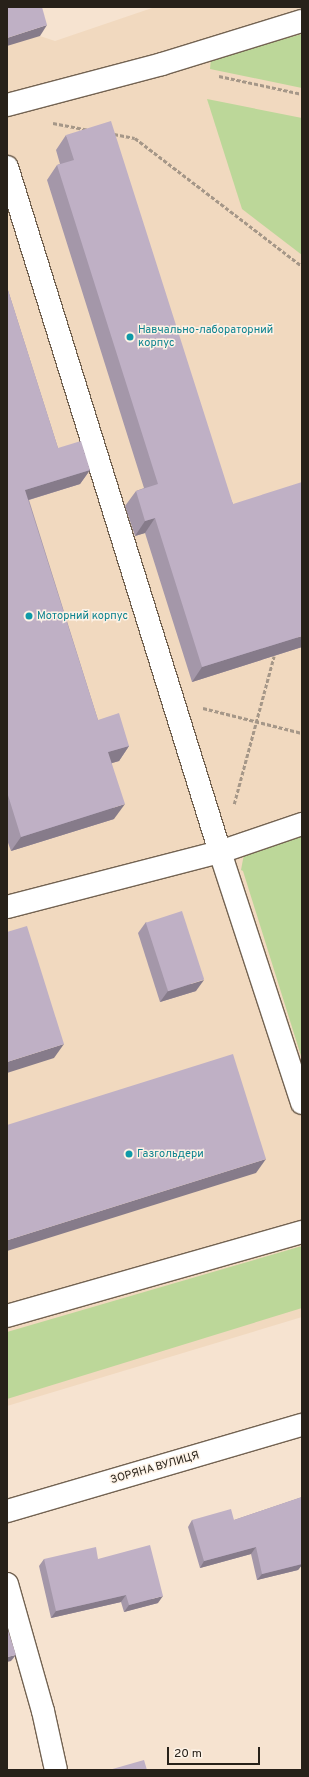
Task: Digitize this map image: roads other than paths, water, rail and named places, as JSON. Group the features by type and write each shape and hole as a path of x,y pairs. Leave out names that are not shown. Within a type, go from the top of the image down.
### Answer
{"street":[{"path":"7,105 162,64 302,21"},
{"path":"7,166 220,852 302,1103"},
{"path":"7,907 220,852 302,824"},
{"path":"7,1316 302,1232"},
{"name":"ЗОРЯНА ВУЛИЦЯ","path":"7,1511 302,1425"},
{"path":"7,1584 43,1711 56,1770"}],"place":[{"name":"Навчально-лабораторний корпус","path":"130,337"},
{"name":"Моторний корпус","path":"29,616"},
{"name":"Газгольдери","path":"129,1154"}]}
